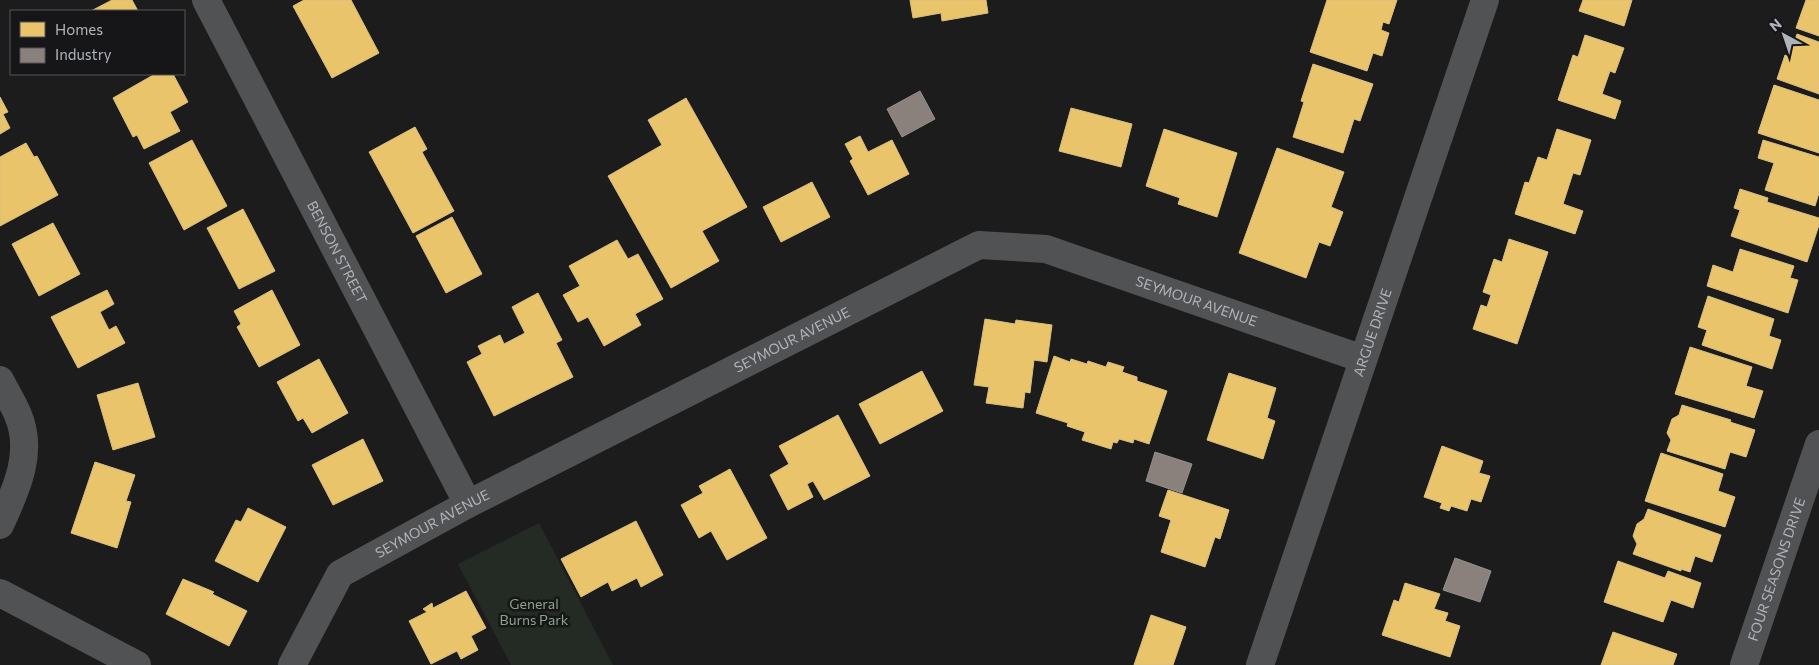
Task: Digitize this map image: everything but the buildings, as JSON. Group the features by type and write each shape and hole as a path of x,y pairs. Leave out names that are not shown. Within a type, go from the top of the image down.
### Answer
{"street":[{"name":"BENSON STREET","path":"206,0 468,504"},
{"name":"ARGUE DRIVE","path":"1260,665 1485,0"},
{"name":"SEYMOUR AVENUE","path":"292,665 340,574 468,504 979,245 1046,249 1362,359"},
{"path":"0,380 19,416 25,448 18,486 0,525"},
{"name":"FOUR SEASONS DRIVE","path":"1744,665 1819,444"},
{"path":"0,593 137,665"}],"green space":[{"name":"General Burns Park","path":"539,523 613,665 511,665 458,564"}]}
